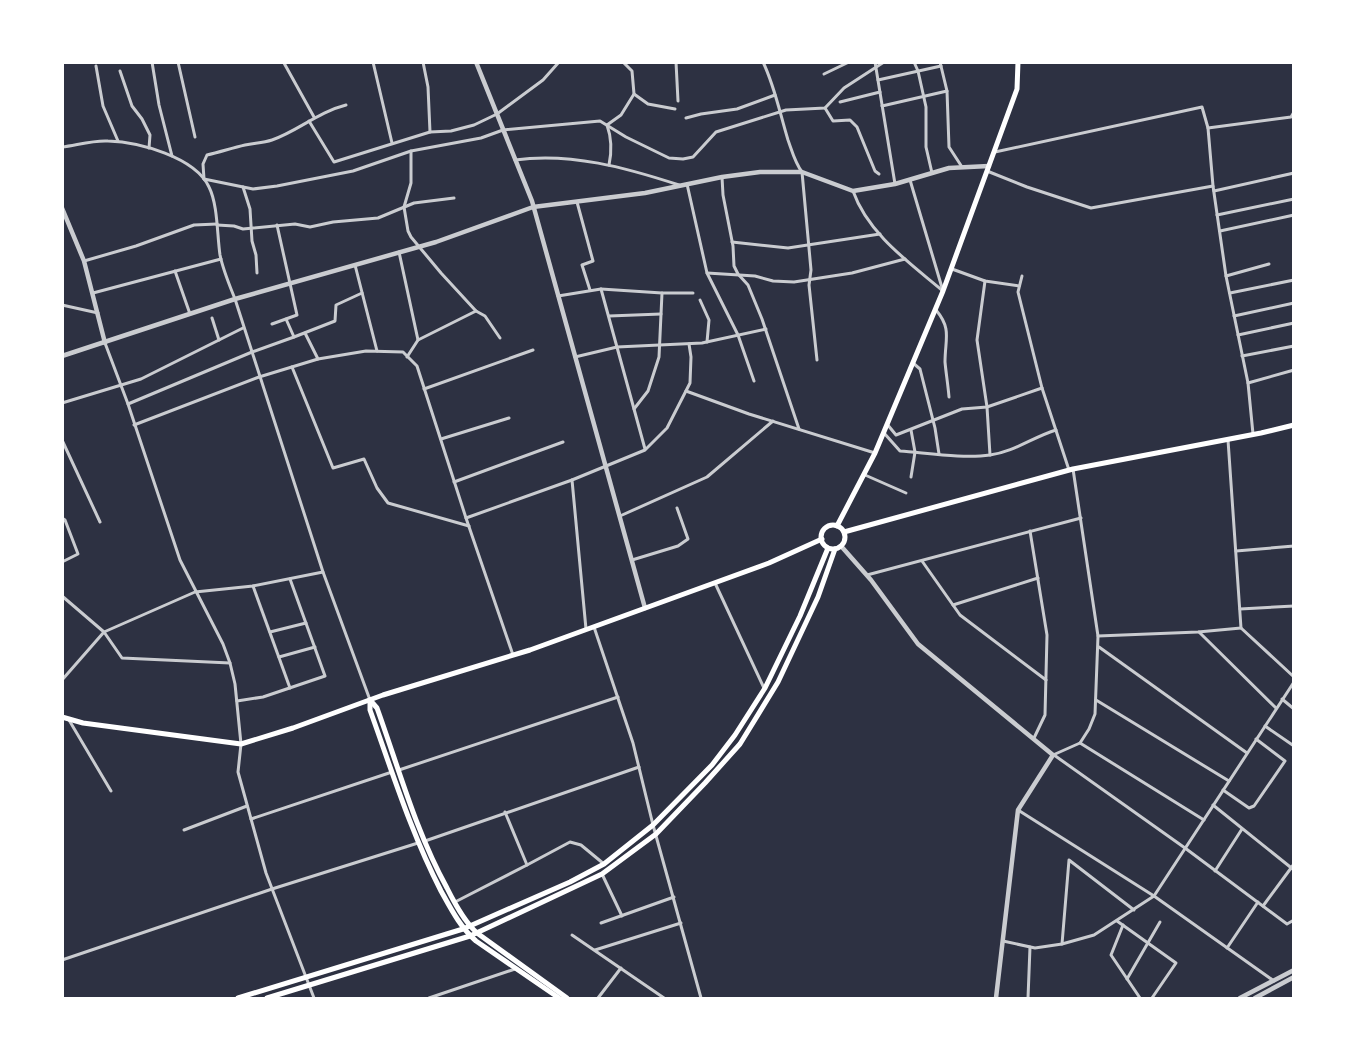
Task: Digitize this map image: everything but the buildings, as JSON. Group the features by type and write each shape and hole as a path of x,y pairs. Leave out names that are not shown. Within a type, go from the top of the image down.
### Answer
{"main road":[{"path":"837,526 875,453 952,269 1017,89 1018,62"},
{"path":"844,532 1071,469 1294,425"},
{"path":"833,525 837,526 844,532 845,539 841,546 835,549 828,548 822,540 823,532 825,528 833,525"},
{"path":"62,717 69,720 241,744 293,728 370,700 513,655 769,562 822,540"},
{"path":"238,998 463,929 570,882 604,864 653,825 712,765 735,735 765,688 800,616 828,548"},
{"path":"267,998 470,936 602,874 656,834 740,744 778,682 818,597 835,549"},
{"path":"370,700 378,708 432,861 454,902 477,933 567,998"},
{"path":"370,700 370,710 418,843 463,929 470,936 558,998"}],"street":[{"path":"152,62 159,105 172,156"},
{"path":"178,62 196,137"},
{"path":"373,62 392,143"},
{"path":"424,62 428,86 430,132"},
{"path":"476,62 533,207 645,608"},
{"path":"310,120 334,162 430,132 451,132 474,125 497,114 543,80 559,62"},
{"path":"607,125 621,115 634,94 632,71 623,62"},
{"path":"676,62 678,101"},
{"path":"763,62 772,82 779,112 798,167 802,172 811,270 809,279 817,360"},
{"path":"824,74 849,62"},
{"path":"204,179 253,189 277,186 353,171 411,150 481,138 503,130 600,121 626,137 669,158 682,160 693,157 716,132 779,112 824,108 844,88 875,64 884,62"},
{"path":"914,62 924,96 926,147 932,173"},
{"path":"284,63 314,117"},
{"path":"875,64 895,184"},
{"path":"878,80 941,64 947,91 949,147 962,168"},
{"path":"96,66 103,106 118,142"},
{"path":"120,71 132,106 142,119 150,135 149,148"},
{"path":"882,106 947,91"},
{"path":"840,102 880,92"},
{"path":"634,94 648,104 675,109"},
{"path":"686,118 737,109 775,95"},
{"path":"204,179 203,164 207,156 244,145 270,141 294,131 314,117 333,108 346,105"},
{"path":"994,152 1202,107 1208,128 1213,186 1226,276 1248,383 1253,434"},
{"path":"824,108 833,120 850,120 857,127 875,171 879,174"},
{"path":"1208,128 1292,118 1294,112"},
{"path":"607,125 611,136 609,165"},
{"path":"62,147 107,140 149,148 179,159 199,173 210,187 221,259 324,572 370,700"},
{"path":"411,150 411,183 404,207 408,231 418,247 476,311 485,316 500,338"},
{"path":"515,160 536,157 609,165 632,170 680,186"},
{"path":"62,356 235,299 418,247 533,207 645,193 722,177 760,172 802,172 853,191 895,184 949,168 988,168 1028,187 1091,208 1213,186"},
{"path":"1214,191 1294,173"},
{"path":"722,177 734,266 738,274 748,285 766,329 798,429"},
{"path":"910,180 943,291"},
{"path":"687,184 707,273 738,335 754,381"},
{"path":"243,187 250,209 258,273"},
{"path":"853,191 858,207 880,234 943,291"},
{"path":"84,261 136,246 194,225 217,224 243,229 295,224 310,227 333,222 378,218 414,203 454,198"},
{"path":"1217,215 1294,198"},
{"path":"577,202 593,261 582,265 590,290"},
{"path":"62,208 84,261 105,343 128,404 180,560 223,644 230,663 235,684 241,744 238,772 272,889 314,998"},
{"path":"1220,231 1294,215"},
{"path":"272,324 297,315 277,225"},
{"path":"732,242 788,248 880,234"},
{"path":"399,252 418,340"},
{"path":"707,273 738,274 773,281 794,282 852,273 905,258"},
{"path":"93,293 221,259"},
{"path":"1226,276 1269,264"},
{"path":"354,265 377,351"},
{"path":"952,269 985,281 1019,286"},
{"path":"175,271 190,314"},
{"path":"996,998 1018,810 1053,754 1080,743 1089,728 1095,714 1099,647 1081,518 1071,469 1042,388 1018,292 1022,276"},
{"path":"1230,294 1294,280"},
{"path":"985,281 977,340 987,407 990,455"},
{"path":"558,296 601,289 693,294"},
{"path":"601,289 645,450"},
{"path":"128,404 252,352 334,321 336,305 362,293"},
{"path":"634,409 648,391 658,357 662,293"},
{"path":"700,300 709,320 707,342"},
{"path":"1234,316 1294,303"},
{"path":"62,305 98,313"},
{"path":"935,310 943,318 947,328 946,366 949,397"},
{"path":"407,357 418,340 476,311"},
{"path":"608,316 661,314"},
{"path":"212,318 219,340"},
{"path":"286,319 294,337"},
{"path":"1238,335 1294,323"},
{"path":"62,403 141,378 243,328"},
{"path":"575,357 617,347 707,342 766,329"},
{"path":"305,333 318,359"},
{"path":"466,518 572,480 645,450 667,428 690,383 691,357 688,344"},
{"path":"1242,356 1294,346"},
{"path":"424,389 533,350"},
{"path":"134,425 259,377 318,359 366,351 403,352 417,366 513,655"},
{"path":"913,363 920,369 939,454"},
{"path":"292,367 333,468 364,460 377,488 388,503 469,526"},
{"path":"1248,383 1294,370"},
{"path":"887,424 896,435 962,409 987,407 1042,388"},
{"path":"686,391 875,453"},
{"path":"441,439 509,418"},
{"path":"620,516 707,477 773,421"},
{"path":"911,430 915,452 911,477"},
{"path":"883,433 900,451 990,455 1016,448 1056,430"},
{"path":"1228,439 1241,628 1294,677"},
{"path":"62,440 100,522"},
{"path":"454,482 563,442"},
{"path":"865,475 906,493"},
{"path":"572,480 586,629"},
{"path":"632,560 678,546 688,539 677,508"},
{"path":"62,518 65,520 78,554 62,562"},
{"path":"868,575 1081,518"},
{"path":"1030,531 1047,635 1045,715 1034,738"},
{"path":"841,546 868,575 918,644 1053,754 1185,848 1287,924 1294,920"},
{"path":"1236,551 1294,546"},
{"path":"922,561 960,615 1046,680"},
{"path":"62,680 104,632 195,592 254,586 324,572"},
{"path":"237,701 263,697 325,676 290,578"},
{"path":"954,605 1038,578"},
{"path":"714,582 765,688"},
{"path":"254,586 290,688"},
{"path":"62,596 104,632 122,658 230,663"},
{"path":"1240,609 1294,606"},
{"path":"270,632 306,623"},
{"path":"594,626 633,743 653,825 701,998"},
{"path":"1098,636 1198,632 1241,628"},
{"path":"1198,632 1276,708"},
{"path":"279,657 315,647"},
{"path":"1099,647 1247,753"},
{"path":"1003,941 1035,948 1062,944 1094,935 1154,896 1294,682"},
{"path":"399,770 618,696"},
{"path":"1282,699 1294,709"},
{"path":"1096,700 1229,781"},
{"path":"69,720 111,791"},
{"path":"1265,726 1294,746"},
{"path":"1223,790 1249,808 1254,806 1285,761 1256,739"},
{"path":"1080,743 1204,820"},
{"path":"425,841 639,767"},
{"path":"251,819 392,772"},
{"path":"1213,805 1292,869"},
{"path":"184,830 247,806"},
{"path":"1018,810 1154,896 1274,981"},
{"path":"505,812 527,865"},
{"path":"1215,871 1242,829"},
{"path":"454,902 570,842 581,845 604,864"},
{"path":"62,960 272,889 418,843"},
{"path":"1062,944 1069,860 1134,910"},
{"path":"1264,906 1294,864"},
{"path":"602,874 622,916"},
{"path":"601,923 674,897"},
{"path":"1227,948 1258,902"},
{"path":"1117,921 1176,963 1152,998"},
{"path":"1127,979 1160,922"},
{"path":"594,950 681,923"},
{"path":"1123,925 1111,955 1140,998"},
{"path":"572,934 664,998"},
{"path":"1028,998 1030,946"},
{"path":"598,998 621,968"},
{"path":"429,998 516,969"},
{"path":"1240,998 1294,970"},
{"path":"1255,998 1294,977"}]}
